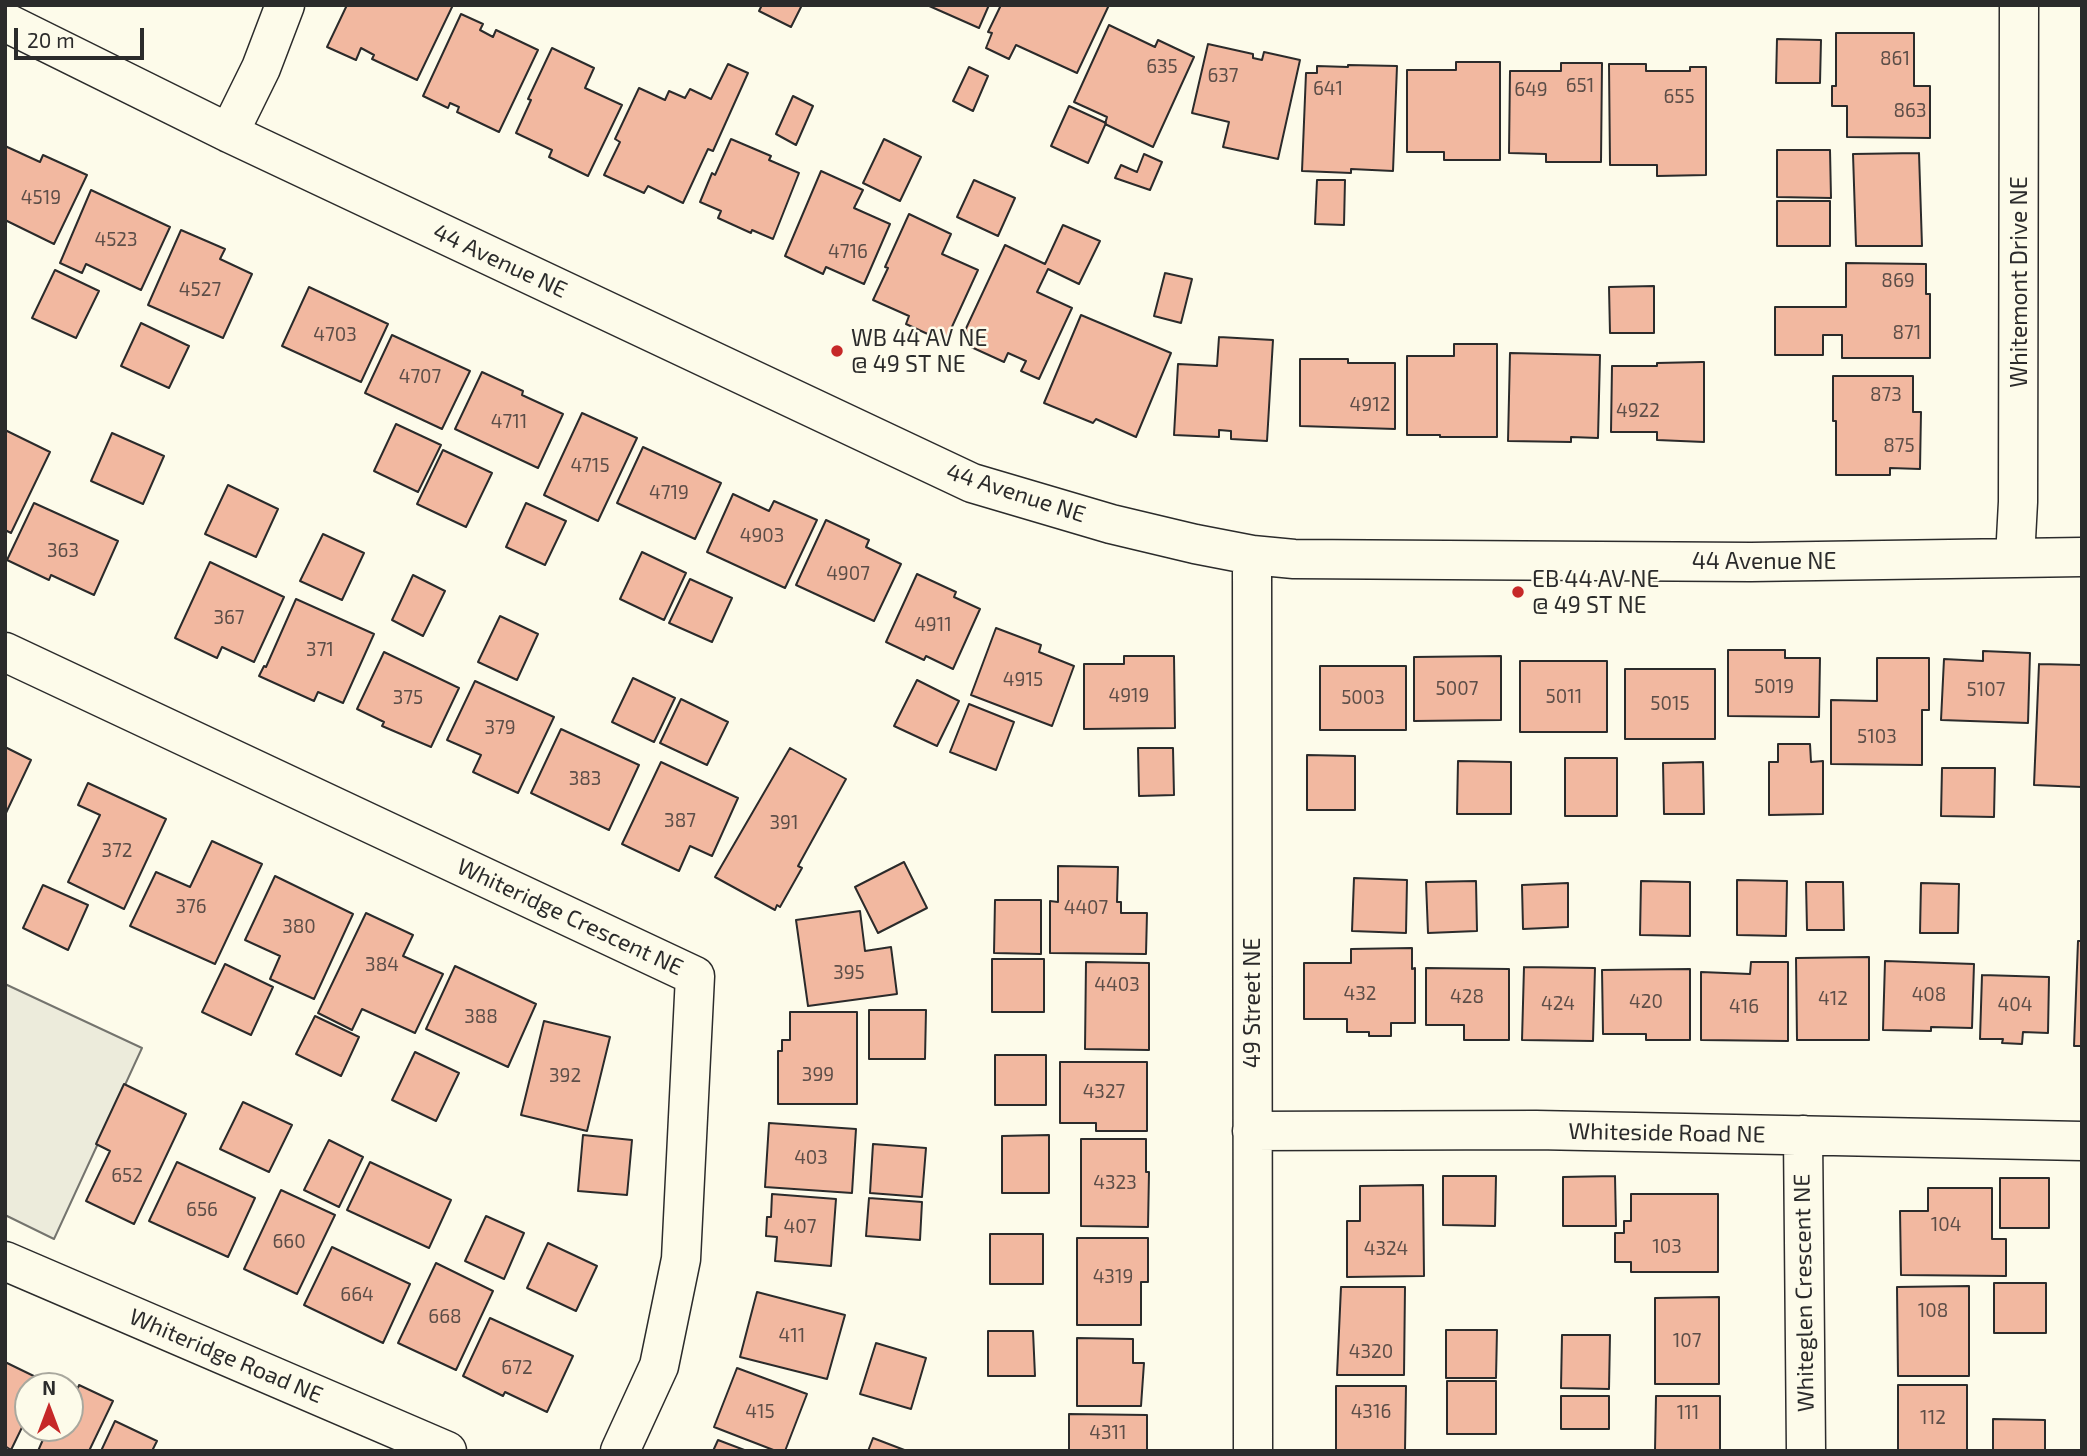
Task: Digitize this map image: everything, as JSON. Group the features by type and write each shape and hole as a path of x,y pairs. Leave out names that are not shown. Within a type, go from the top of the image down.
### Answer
{"street":[{"path":"229,133 261,68 285,5"},
{"name":"Whitemont Drive NE","path":"2015,558 2018,502 2019,5"},
{"name":"44 Avenue NE","path":"5,22 229,133 972,483 1111,524 1252,555 1294,559 1738,562 2082,557"},
{"name":"49 Street NE","path":"1252,555 1253,1451"},
{"name":"Whiteridge Crescent NE","path":"5,652 695,976 681,1259 659,1366 620,1451"},
{"name":"Whiteside Road NE","path":"1252,1131 1536,1130 2082,1141"},
{"name":"Whiteglen Crescent NE","path":"1802,1135 1806,1451"},
{"name":"Whiteridge Road NE","path":"5,1261 447,1451"}],"shaded area":[{"path":"5,984 142,1048 54,1239 5,1215"}],"building":[{"path":"347,5 453,5 417,80 372,59 374,55 361,48 356,60 327,47"},
{"path":"762,5 802,5 791,27 759,11"},
{"path":"927,5 989,5 979,28"},
{"path":"1001,5 1109,5 1077,73 1016,45 1009,59 986,48 992,33 988,32"},
{"path":"461,14 483,24 480,30 493,37 496,30 538,50 499,132 457,112 459,107 450,103 448,108 423,96"},
{"path":"1109,25 1155,47 1158,40 1194,57 1153,147 1105,124 1107,117 1074,102"},
{"path":"1836,33 1914,33 1914,86 1930,86 1930,138 1847,137 1847,106 1832,106 1832,86 1836,86"},
{"path":"1777,39 1821,40 1820,83 1776,83"},
{"path":"1208,44 1253,54 1253,58 1262,60 1264,52 1300,60 1278,159 1223,147 1229,122 1192,113"},
{"path":"552,48 594,68 585,88 622,105 588,176 549,157 552,150 516,133 531,100 528,99"},
{"path":"1456,62 1500,62 1500,160 1444,160 1444,152 1407,152 1407,70 1456,70"},
{"path":"1561,63 1602,63 1601,162 1546,162 1546,154 1509,153 1510,71 1561,71"},
{"path":"728,64 748,73 713,151 708,149 683,203 648,186 644,193 604,175 620,142 615,139 639,88 665,100 669,91 685,98 690,89 711,99"},
{"path":"1609,64 1646,64 1646,71 1690,71 1690,67 1706,67 1706,175 1657,176 1657,165 1610,165"},
{"path":"1317,66 1397,66 1393,171 1302,171 1306,73 1317,73"},
{"path":"969,67 988,76 973,111 953,101"},
{"path":"793,96 813,106 796,145 776,134"},
{"path":"1069,106 1106,123 1088,163 1051,146"},
{"path":"731,139 771,156 769,160 799,173 773,239 752,230 751,233 718,218 721,211 700,202"},
{"path":"884,139 921,157 900,201 863,183"},
{"path":"5,146 40,162 43,155 87,175 54,244 5,220"},
{"path":"1777,150 1830,150 1831,198 1777,197"},
{"path":"1919,153 1922,246 1856,246 1853,154"},
{"path":"1144,154 1162,162 1150,190 1115,178 1121,165 1137,172"},
{"path":"821,171 863,190 854,208 890,224 864,284 826,267 823,274 785,256"},
{"path":"974,180 1015,198 998,236 957,217"},
{"path":"1317,180 1345,180 1344,225 1315,224"},
{"path":"91,190 170,227 141,290 86,264 82,273 60,263"},
{"path":"1777,201 1830,201 1830,246 1777,246"},
{"path":"909,214 951,234 942,254 978,270 945,342 906,324 909,316 873,300"},
{"path":"1063,225 1100,241 1079,284 1048,269 1037,292 1072,308 1039,379 1021,371 1026,361 1008,353 1004,362 969,346 972,341 962,337 1005,245 1045,264"},
{"path":"181,230 225,249 220,259 252,274 223,338 148,305"},
{"path":"1846,263 1926,264 1926,294 1930,294 1930,358 1842,358 1842,335 1823,335 1823,355 1775,355 1775,307 1846,307"},
{"path":"55,270 99,291 76,338 32,318"},
{"path":"1165,273 1192,279 1181,323 1154,316"},
{"path":"1654,286 1654,333 1610,333 1609,287"},
{"path":"309,287 388,324 361,382 282,346"},
{"path":"1081,315 1171,353 1136,437 1096,419 1093,423 1044,403"},
{"path":"141,323 189,346 169,388 121,366"},
{"path":"392,335 470,371 442,429 365,393"},
{"path":"1219,337 1273,340 1267,441 1231,439 1231,431 1219,430 1219,437 1174,435 1178,364 1217,366"},
{"path":"1454,344 1497,344 1497,437 1407,435 1407,356 1454,356"},
{"path":"1510,353 1600,355 1598,438 1571,437 1571,442 1508,441"},
{"path":"1300,359 1395,363 1395,429 1300,426"},
{"path":"1704,362 1704,442 1657,440 1657,432 1611,432 1612,366"},
{"path":"482,372 563,414 538,468 455,429"},
{"path":"1833,376 1913,376 1913,412 1921,412 1920,469 1890,468 1890,475 1836,475"},
{"path":"582,413 637,438 598,521 544,495"},
{"path":"396,424 441,445 418,492 374,471"},
{"path":"5,430 50,452 11,533 5,530"},
{"path":"112,433 164,456 143,504 91,481"},
{"path":"643,447 721,483 695,539 617,503"},
{"path":"443,450 492,473 466,527 417,504"},
{"path":"228,485 278,509 256,557 205,534"},
{"path":"733,494 769,511 774,501 817,520 785,588 707,552"},
{"path":"34,503 118,541 94,595 51,575 49,580 7,560"},
{"path":"526,503 566,521 545,565 506,547"},
{"path":"826,520 869,540 866,547 901,564 874,621 796,585"},
{"path":"323,534 364,553 342,600 300,581"},
{"path":"642,552 686,573 664,620 620,599"},
{"path":"210,562 284,597 254,662 222,647 217,658 175,638"},
{"path":"917,574 956,592 954,597 980,609 953,669 926,656 924,660 886,642"},
{"path":"413,575 445,591 423,636 392,620"},
{"path":"690,579 732,598 712,642 669,623"},
{"path":"296,599 374,634 343,703 318,692 314,701 259,676 264,666 266,667"},
{"path":"500,616 538,634 517,680 478,662"},
{"path":"996,628 1041,645 1039,652 1074,666 1052,726 971,695"},
{"path":"1728,650 1785,650 1785,658 1820,658 1819,717 1728,716"},
{"path":"1983,651 2030,653 2028,723 1941,720 1944,659 1983,661"},
{"path":"384,652 459,688 431,747 382,726 384,722 357,709"},
{"path":"1124,656 1174,656 1175,728 1084,729 1084,664 1124,664"},
{"path":"1501,656 1501,720 1414,721 1414,657"},
{"path":"1877,658 1929,658 1929,710 1922,710 1922,765 1831,764 1831,700 1877,701"},
{"path":"1520,661 1607,661 1607,732 1520,732"},
{"path":"2039,664 2082,665 2082,787 2034,785"},
{"path":"1320,666 1406,666 1406,730 1320,730"},
{"path":"1625,669 1715,669 1715,739 1625,739"},
{"path":"633,678 675,698 654,742 612,722"},
{"path":"917,680 959,701 937,746 894,726"},
{"path":"475,681 554,717 518,793 473,772 481,755 447,740"},
{"path":"681,699 728,722 707,765 660,743"},
{"path":"969,704 1014,722 996,770 950,752"},
{"path":"561,729 639,765 609,830 531,793"},
{"path":"1778,744 1810,744 1811,762 1823,761 1823,814 1769,815 1769,762 1778,762"},
{"path":"5,747 31,760 5,815"},
{"path":"790,748 846,779 798,866 802,868 780,907 777,905 775,910 715,877"},
{"path":"1138,748 1173,748 1174,795 1139,796"},
{"path":"1307,755 1355,756 1355,810 1307,810"},
{"path":"1565,758 1617,758 1617,816 1565,816"},
{"path":"1458,761 1511,762 1511,814 1457,814"},
{"path":"661,762 738,798 712,856 690,846 679,871 622,844"},
{"path":"1703,762 1704,814 1664,814 1663,763"},
{"path":"1942,768 1995,768 1994,817 1941,816"},
{"path":"88,783 166,819 124,909 68,882 100,815 78,805"},
{"path":"212,841 262,864 215,964 130,926 156,872 190,887"},
{"path":"904,862 927,908 878,933 855,887"},
{"path":"1058,866 1118,867 1117,902 1121,902 1121,913 1147,913 1146,954 1050,953 1050,901 1058,902"},
{"path":"275,876 353,914 314,999 270,979 280,956 245,940"},
{"path":"1354,878 1407,880 1406,933 1352,931"},
{"path":"1737,880 1787,881 1786,936 1737,935"},
{"path":"1476,881 1477,931 1428,933 1426,882"},
{"path":"1641,881 1690,882 1690,936 1640,935"},
{"path":"1806,882 1843,882 1844,930 1807,930"},
{"path":"1568,883 1568,927 1523,929 1522,885"},
{"path":"1921,883 1959,884 1958,933 1920,933"},
{"path":"43,885 88,905 68,950 23,928"},
{"path":"995,900 1041,900 1041,954 994,953"},
{"path":"860,911 865,951 891,947 897,994 808,1006 796,920"},
{"path":"366,913 413,935 403,956 443,974 415,1033 362,1009 352,1030 318,1013"},
{"path":"2078,941 2082,941 2082,1046 2074,1046"},
{"path":"1412,948 1412,969 1415,968 1415,1023 1391,1023 1391,1036 1369,1036 1369,1032 1347,1032 1347,1019 1304,1019 1304,963 1351,963 1351,949"},
{"path":"1869,957 1869,1040 1797,1040 1796,958"},
{"path":"992,959 1044,959 1044,1012 992,1012"},
{"path":"1885,961 1974,964 1972,1028 1883,1030"},
{"path":"1086,962 1149,963 1149,1050 1085,1049"},
{"path":"1751,962 1788,962 1788,1041 1701,1040 1701,972 1750,974"},
{"path":"225,964 273,987 251,1035 202,1012"},
{"path":"455,966 536,1004 508,1067 426,1029"},
{"path":"1524,967 1595,968 1593,1041 1522,1040"},
{"path":"1426,968 1509,969 1509,1040 1464,1040 1464,1025 1426,1025"},
{"path":"1690,969 1690,1040 1646,1040 1646,1034 1603,1034 1602,970"},
{"path":"1982,975 2049,977 2048,1033 2023,1032 2022,1044 2002,1043 2003,1039 1980,1039"},
{"path":"869,1010 926,1010 925,1059 869,1059"},
{"path":"790,1012 857,1012 857,1104 778,1104 778,1051 782,1051 782,1040 790,1040"},
{"path":"315,1016 359,1037 341,1076 296,1054"},
{"path":"544,1021 610,1037 587,1131 521,1115"},
{"path":"415,1052 459,1073 436,1121 392,1100"},
{"path":"995,1055 1046,1055 1046,1105 995,1105"},
{"path":"1060,1062 1147,1062 1147,1131 1096,1131 1096,1123 1060,1123"},
{"path":"124,1084 186,1114 134,1224 86,1201 110,1151 96,1144"},
{"path":"243,1102 292,1125 269,1172 220,1149"},
{"path":"769,1123 856,1129 852,1193 765,1187"},
{"path":"583,1135 632,1140 627,1195 578,1191"},
{"path":"1049,1135 1049,1193 1002,1193 1002,1136"},
{"path":"1081,1139 1146,1139 1146,1172 1149,1172 1148,1227 1081,1226"},
{"path":"329,1140 363,1157 339,1207 304,1190"},
{"path":"873,1144 926,1148 922,1197 870,1193"},
{"path":"177,1162 255,1198 228,1257 149,1221"},
{"path":"370,1162 451,1200 429,1248 347,1210"},
{"path":"1443,1176 1496,1176 1495,1226 1443,1225"},
{"path":"1615,1176 1616,1226 1563,1226 1563,1177"},
{"path":"2000,1178 2049,1178 2049,1228 2000,1228"},
{"path":"1423,1185 1424,1276 1347,1277 1347,1221 1360,1221 1360,1186"},
{"path":"1928,1188 1992,1188 1992,1239 2006,1239 2006,1276 1901,1275 1900,1211 1928,1211"},
{"path":"281,1190 335,1215 297,1294 244,1269"},
{"path":"772,1194 836,1199 831,1266 775,1261 777,1237 766,1236 767,1217 771,1217"},
{"path":"1631,1194 1718,1194 1718,1272 1631,1272 1631,1262 1615,1262 1615,1233 1624,1233 1624,1221 1631,1221"},
{"path":"869,1198 922,1202 920,1240 866,1236"},
{"path":"486,1216 524,1233 504,1279 465,1261"},
{"path":"990,1234 1043,1234 1043,1284 990,1284"},
{"path":"1077,1238 1148,1238 1148,1282 1141,1282 1141,1325 1077,1325"},
{"path":"548,1243 597,1266 576,1311 527,1288"},
{"path":"332,1247 410,1284 383,1343 304,1305"},
{"path":"436,1263 493,1291 456,1370 398,1343"},
{"path":"1994,1283 2046,1283 2046,1333 1994,1333"},
{"path":"1969,1286 1969,1376 1898,1376 1897,1287"},
{"path":"1341,1287 1405,1287 1404,1375 1337,1375"},
{"path":"757,1292 845,1315 827,1379 740,1357"},
{"path":"1719,1297 1719,1384 1655,1384 1655,1298"},
{"path":"490,1318 573,1356 547,1412 505,1392 503,1396 463,1376"},
{"path":"1446,1330 1497,1330 1496,1378 1446,1378"},
{"path":"988,1331 1033,1331 1035,1376 988,1376"},
{"path":"1562,1335 1610,1335 1609,1389 1561,1388"},
{"path":"1077,1338 1133,1339 1133,1363 1144,1363 1141,1406 1077,1406"},
{"path":"876,1343 926,1358 911,1409 860,1394"},
{"path":"5,1362 26,1372 14,1372 15,1442 11,1450 5,1446"},
{"path":"737,1368 807,1394 785,1451 776,1451 714,1427"},
{"path":"1447,1381 1496,1381 1496,1434 1447,1434"},
{"path":"1898,1385 1967,1385 1967,1451 1898,1451"},
{"path":"1336,1386 1406,1386 1405,1451 1336,1451"},
{"path":"84,1387 113,1401 89,1451 38,1451 42,1442 84,1442"},
{"path":"1561,1396 1609,1396 1609,1429 1561,1429"},
{"path":"1656,1396 1720,1396 1720,1451 1655,1451"},
{"path":"1069,1414 1147,1415 1147,1451 1069,1451"},
{"path":"1993,1419 2045,1420 2045,1451 1993,1451"},
{"path":"115,1421 157,1441 152,1451 101,1451"},
{"path":"873,1438 907,1451 868,1451"},
{"path":"718,1440 747,1451 713,1451"}],"place":[{"name":"WB 44 AV NE @ 49 ST NE","path":"837,351"},
{"name":"EB 44 AV NE @ 49 ST NE","path":"1518,592"}]}
